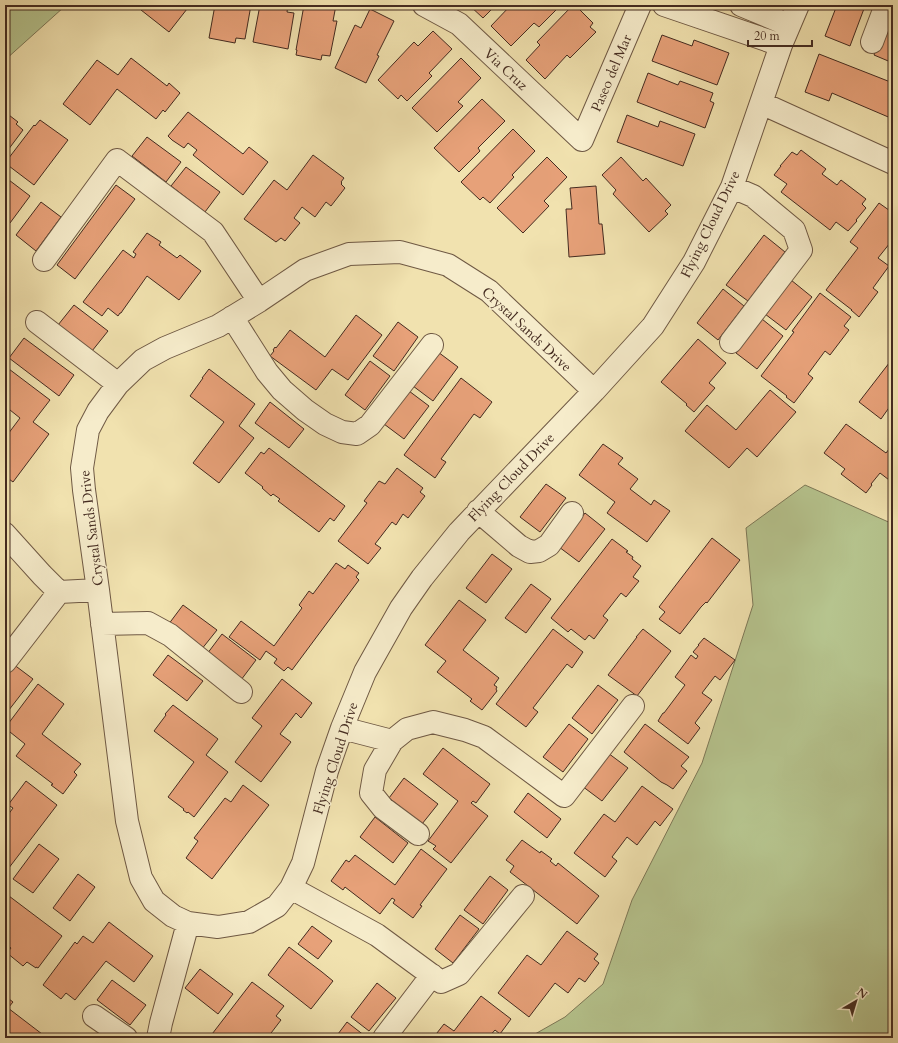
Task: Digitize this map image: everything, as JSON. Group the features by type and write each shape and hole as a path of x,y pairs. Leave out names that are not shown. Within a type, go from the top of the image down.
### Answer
{"street":[{"name":"Via Cruz","path":"424,5 459,24 582,140"},
{"name":"Paseo del Mar","path":"582,140 640,5"},
{"path":"664,5 781,45"},
{"path":"741,5 789,25"},
{"name":"Flying Cloud Drive","path":"218,927 250,922 277,906 292,888 303,863 327,771 342,728 366,672 401,608 458,532 594,391 653,326 694,262 732,187 781,45 798,5"},
{"path":"872,42 886,5"},
{"path":"761,103 893,163"},
{"path":"44,260 117,160 213,232 259,301"},
{"path":"731,342 801,250 794,230 753,196 732,187"},
{"name":"Crystal Sands Drive","path":"218,927 188,923 173,916 154,901 141,878 127,821 82,468 88,430 98,411 118,384 143,360 165,348 218,326 305,270 349,254 400,252 448,266 489,291 594,391"},
{"path":"232,317 266,372 282,390 325,424 342,432 357,434 370,425 432,345"},
{"path":"37,322 118,384"},
{"path":"478,511 519,546 530,552 540,551 549,545 572,513"},
{"path":"5,534 59,592 98,590"},
{"path":"5,662 59,592"},
{"path":"102,624 148,623 170,635 241,692"},
{"path":"418,834 383,808 371,793 375,770 392,741 407,730 433,722 465,730 484,737 564,796 633,706"},
{"path":"342,728 392,741"},
{"path":"292,888 377,935 441,982 459,974 523,896"},
{"path":"158,1038 188,923"},
{"path":"384,1038 432,975"},
{"path":"94,1016 126,1038"}],"green space":[{"path":"5,5 62,5 64,7 5,60"},
{"path":"805,485 893,524 893,1038 528,1038 565,1017 603,984 632,900 702,763 753,605 746,528"}],"building":[{"path":"145,5 187,5 185,7 187,9 169,32 141,10"},
{"path":"215,5 251,5 245,39 236,38 235,43 209,38"},
{"path":"260,5 288,5 287,12 294,13 288,49 253,42"},
{"path":"304,5 336,5 333,21 337,21 330,56 322,55 321,60 296,55"},
{"path":"469,5 496,5 483,18"},
{"path":"511,5 561,5 539,27 534,23 511,46 491,26"},
{"path":"573,5 575,5 593,23 590,27 596,32 570,58 567,55 545,79 526,60 540,45 537,42"},
{"path":"837,5 865,6 850,46 825,36"},
{"path":"370,9 394,21 377,55 379,56 366,83 335,68 355,25 361,28"},
{"path":"889,16 893,18 893,63 874,55"},
{"path":"433,31 452,49 429,73 432,76 407,101 401,95 398,99 378,80 414,42 418,46"},
{"path":"662,35 692,46 694,40 729,53 717,85 652,61"},
{"path":"819,54 893,83 893,119 832,93 829,101 805,92"},
{"path":"131,58 167,86 169,83 180,93 165,112 163,110 156,119 117,89 90,125 63,104 97,60 118,75"},
{"path":"461,58 481,78 458,102 463,106 437,132 412,108"},
{"path":"648,73 678,85 680,81 713,93 710,101 714,103 705,128 637,102"},
{"path":"482,99 505,121 478,148 480,151 459,172 434,148"},
{"path":"5,112 18,122 16,124 23,130 5,154"},
{"path":"188,112 243,154 249,147 268,162 243,195 193,155 197,150 188,143 184,148 168,136"},
{"path":"627,115 658,127 660,121 695,134 683,166 617,142"},
{"path":"40,120 68,140 34,185 5,163 34,125 35,126"},
{"path":"513,129 535,151 512,175 514,177 490,203 483,197 480,200 461,182"},
{"path":"147,137 181,162 166,182 132,156"},
{"path":"801,150 826,169 822,174 837,185 841,180 866,199 862,204 866,208 848,231 836,222 830,230 781,192 787,184 774,175 792,152 797,155"},
{"path":"313,155 344,178 341,184 345,188 331,206 326,202 315,217 302,207 294,218 300,223 285,241 281,238 276,242 244,219 274,180 287,190"},
{"path":"547,157 567,177 544,201 549,206 523,233 497,208"},
{"path":"621,157 643,181 646,178 671,205 665,211 668,214 649,232 613,194 616,190 602,175"},
{"path":"186,167 220,192 205,212 171,186"},
{"path":"5,177 30,196 10,223 5,219"},
{"path":"116,185 135,199 75,279 57,265"},
{"path":"596,186 599,224 602,224 605,254 569,257 566,209 572,209 570,188"},
{"path":"41,202 61,217 36,251 16,235"},
{"path":"879,203 893,213 893,245 890,243 878,258 889,266 873,288 878,292 859,317 826,290 858,248 850,242"},
{"path":"147,233 161,242 159,245 177,258 180,255 201,271 179,300 147,276 118,316 108,308 102,316 83,302 123,250 134,258 136,254 133,252"},
{"path":"764,235 785,252 748,301 726,285"},
{"path":"791,280 812,297 786,330 765,314"},
{"path":"723,289 744,306 718,340 697,323"},
{"path":"820,293 851,317 844,326 849,330 830,355 825,351 808,374 813,378 794,403 761,376 794,332 792,331"},
{"path":"74,305 108,331 92,351 58,325"},
{"path":"356,315 382,335 348,380 332,369 316,390 270,356 275,347 276,348 290,330 325,357"},
{"path":"762,319 783,336 757,369 736,353"},
{"path":"398,322 418,337 394,371 373,356"},
{"path":"24,338 74,375 59,396 9,358"},
{"path":"698,339 726,363 709,383 715,388 694,412 686,405 687,404 661,382"},
{"path":"438,352 458,367 433,401 413,386"},
{"path":"893,358 893,402 881,419 859,402"},
{"path":"370,361 390,376 365,410 345,395"},
{"path":"5,366 50,400 33,422 49,434 13,482 5,476 5,438 20,418 5,406"},
{"path":"209,369 255,404 239,426 254,438 219,483 193,463 224,422 190,396"},
{"path":"461,378 492,402 480,418 474,414 441,459 446,462 435,478 404,455"},
{"path":"770,390 796,412 757,457 747,448 729,468 685,431 707,405 736,430"},
{"path":"409,391 429,406 404,439 384,424"},
{"path":"270,402 304,429 289,448 255,423"},
{"path":"846,424 886,453 893,444 893,483 880,473 866,493 841,474 845,469 824,453"},
{"path":"603,444 623,458 618,464 638,479 630,489 651,505 654,500 670,511 647,542 607,513 615,502 579,475"},
{"path":"269,448 345,506 334,521 330,518 319,532 278,501 280,499 273,494 271,496 262,488 263,487 245,473 261,452 264,454"},
{"path":"397,468 423,488 420,492 425,496 408,518 403,514 396,525 392,522 375,544 381,548 368,564 338,541 367,503 364,501 379,481 385,484"},
{"path":"546,484 566,498 540,532 520,517"},
{"path":"585,513 605,529 579,562 559,547"},
{"path":"712,538 740,560 707,603 706,602 701,607 680,634 659,619 665,612 659,607"},
{"path":"612,539 628,551 626,552 641,566 633,577 639,581 626,597 621,593 603,616 608,620 594,639 589,635 585,640 571,629 568,632 551,618"},
{"path":"492,554 512,569 486,603 466,588"},
{"path":"336,563 345,569 348,565 359,573 356,577 359,580 292,670 288,667 284,671 274,663 277,659 266,651 260,660 229,637 241,621 274,646 302,608 299,605 309,591 313,594"},
{"path":"531,584 551,599 526,633 505,618"},
{"path":"459,600 486,620 463,650 499,678 494,685 497,687 497,691 482,710 470,701 472,699 437,672 446,661 425,645"},
{"path":"183,605 217,630 201,650 168,625"},
{"path":"553,629 583,652 572,668 567,664 533,708 538,712 526,727 496,704"},
{"path":"643,629 671,651 637,696 608,675"},
{"path":"222,634 256,660 241,680 207,654"},
{"path":"704,638 735,660 720,680 715,676 702,693 712,700 695,723 700,728 688,744 658,721 685,685 675,677 691,655 696,659 698,656 693,652"},
{"path":"168,655 203,681 187,701 153,675"},
{"path":"13,664 33,679 5,715 5,674"},
{"path":"282,679 312,703 301,718 296,713 280,734 291,742 261,782 235,762 262,726 252,718"},
{"path":"38,684 64,704 42,734 81,764 74,772 77,775 63,794 51,785 53,784 16,756 25,744 5,728"},
{"path":"598,685 618,700 592,734 572,718"},
{"path":"173,705 218,739 206,755 228,772 194,817 168,797 194,762 154,731"},
{"path":"569,724 588,739 563,772 543,757"},
{"path":"645,724 689,757 681,766 687,771 673,789 661,782 624,752"},
{"path":"443,748 490,784 476,803 473,801 471,803 488,816 451,863 433,849 436,846 428,841 458,801 423,774"},
{"path":"608,753 628,768 602,801 582,786"},
{"path":"404,778 438,804 422,824 389,798"},
{"path":"26,781 57,805 5,873 5,819 13,808 8,805"},
{"path":"243,785 269,805 212,879 186,858 198,841 194,838 225,798 231,802"},
{"path":"642,786 673,809 660,826 655,821 637,845 627,837 612,857 617,861 605,877 574,853 604,814 615,822"},
{"path":"528,793 561,819 547,838 514,812"},
{"path":"375,817 408,843 393,863 360,837"},
{"path":"522,840 540,853 541,851 552,859 550,861 556,866 558,863 599,896 577,924 510,872 514,866 506,860"},
{"path":"39,844 59,859 33,893 13,879"},
{"path":"421,849 447,869 420,905 422,906 413,918 393,903 395,900 392,898 380,914 345,887 343,890 331,881 346,860 349,862 355,855 395,885"},
{"path":"78,874 95,887 70,921 53,908"},
{"path":"490,876 508,890 483,924 464,910"},
{"path":"5,893 62,936 38,968 27,962 23,966 7,953 11,948 5,943"},
{"path":"460,915 479,929 453,963 435,949"},
{"path":"109,922 153,956 134,982 106,961 75,1000 66,993 61,999 43,985 75,942 77,944 83,936 93,943"},
{"path":"312,926 332,941 318,959 298,944"},
{"path":"567,931 598,954 594,959 599,963 585,982 579,978 568,993 555,983 529,1017 498,993 527,955 541,965"},
{"path":"289,947 333,981 311,1009 268,975"},
{"path":"200,969 233,994 218,1014 185,988"},
{"path":"112,980 146,1005 130,1025 97,1000"},
{"path":"252,982 284,1006 276,1016 281,1020 268,1037 263,1034 260,1038 209,1038"},
{"path":"377,983 396,998 369,1031 351,1017"},
{"path":"5,996 13,1002 8,1008 42,1034 40,1038 5,1038"},
{"path":"481,996 511,1019 500,1034 495,1030 488,1038 433,1038 444,1024 454,1031"},
{"path":"347,1022 365,1036 364,1038 335,1038"}]}
